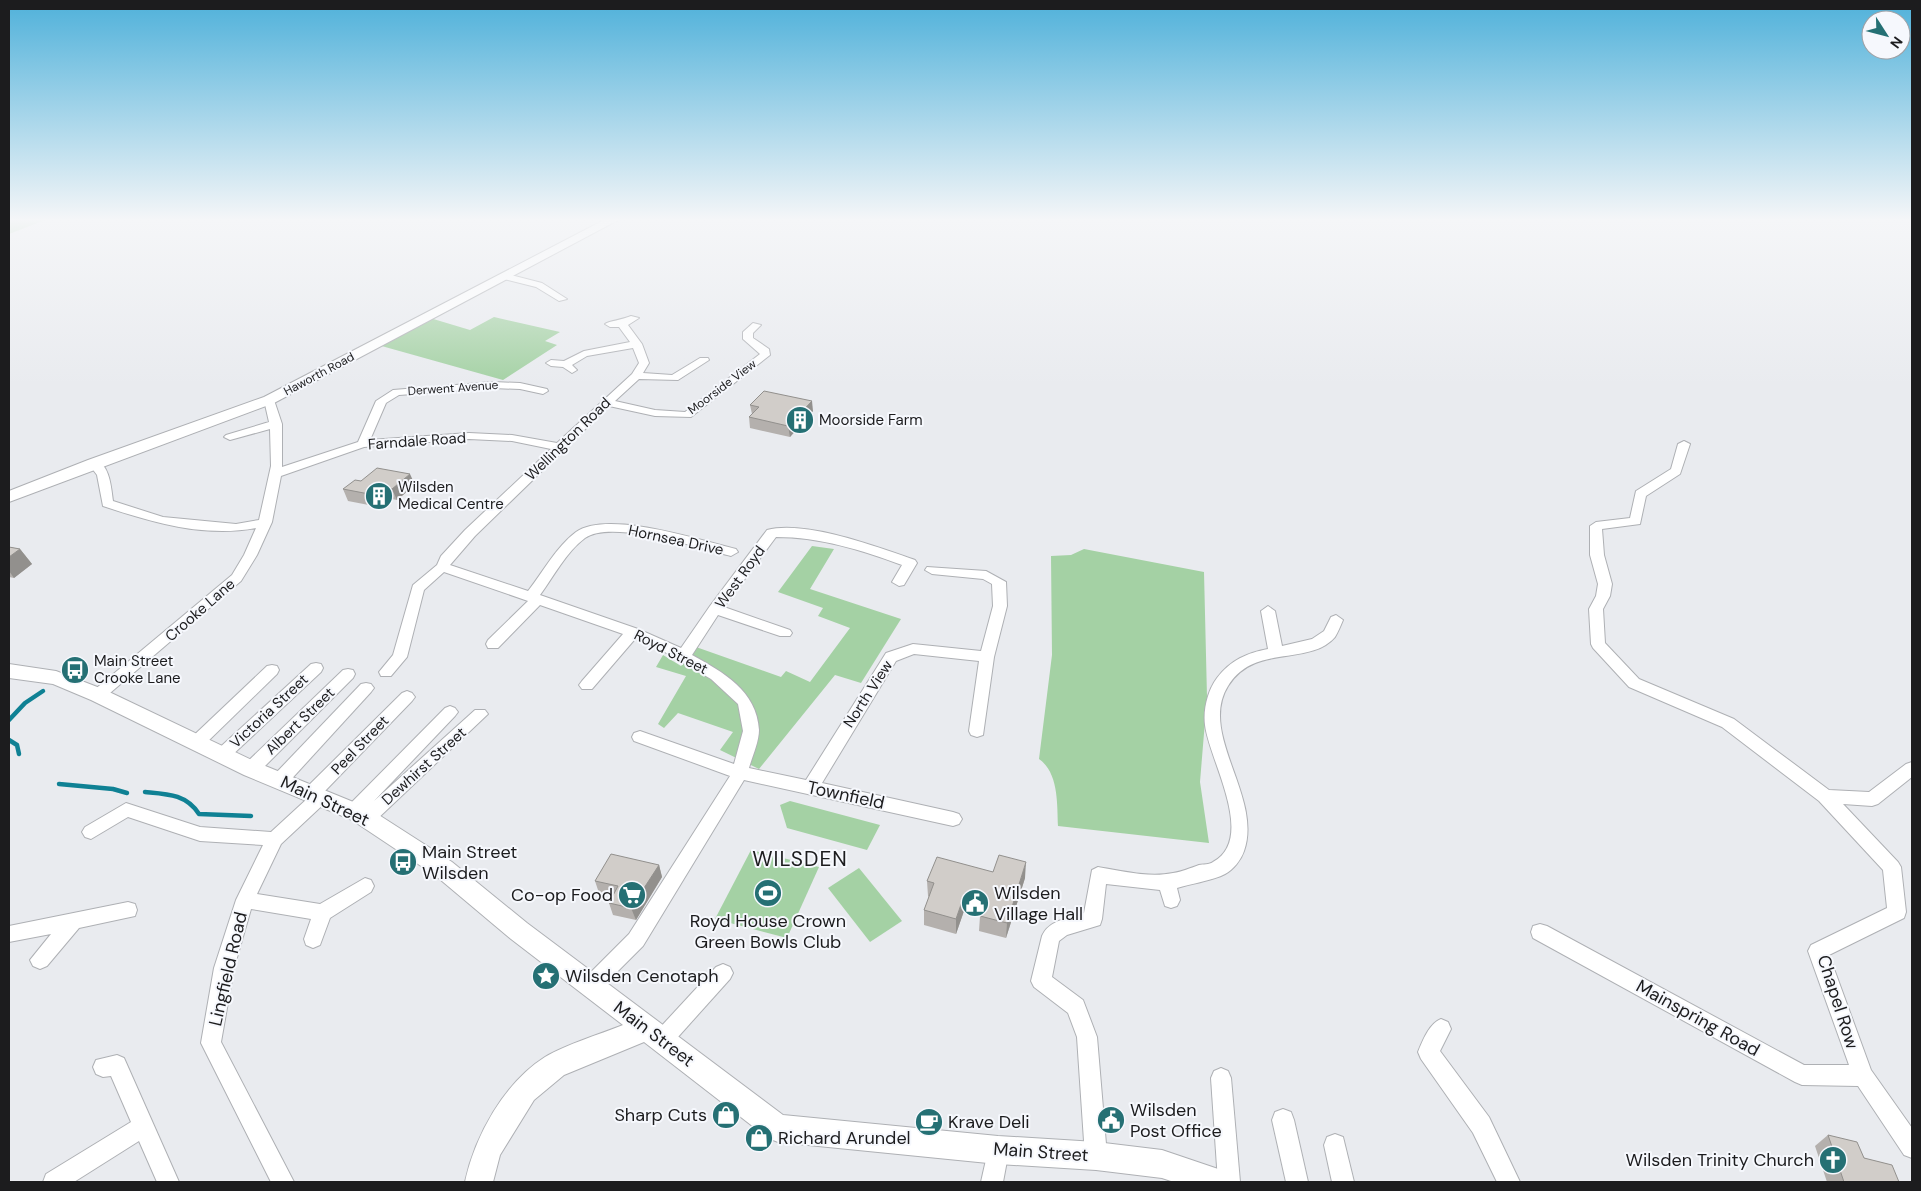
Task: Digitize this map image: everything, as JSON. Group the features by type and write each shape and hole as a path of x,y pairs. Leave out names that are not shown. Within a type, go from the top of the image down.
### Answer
{"main road":[{"name":"Haworth Road","path":"9,497 94,463 269,400 506,275"}],"street":[{"path":"503,276 539,285 562,299"},
{"path":"634,318 616,324 637,344 642,353 644,363 636,376 670,379 687,372 704,360"},
{"name":"Moorside View","path":"606,402 655,413 687,415 765,355 765,351 748,339 748,332 756,325"},
{"path":"551,364 569,368 584,354 637,344"},
{"path":"687,372 703,376"},
{"name":"Wellington Road","path":"386,672 400,657 418,588 442,567 446,559 470,533 606,402 636,376"},
{"name":"Derwent Avenue","path":"363,444 381,401 397,392 494,384 520,386 542,391"},
{"path":"230,437 276,424 269,400"},
{"name":"Crooke Lane","path":"98,695 171,636 239,575 266,522 277,473 276,424"},
{"name":"Farndale Road","path":"277,473 363,444 469,436 512,438 560,447"},
{"path":"1684,444 1676,471 1640,494 1636,521 1596,526 1597,555 1605,584 1603,596 1596,610 1598,644 1634,683 1728,723 1825,796 1872,799 1912,768"},
{"path":"94,463 103,474 107,503 114,507 170,522 236,528 266,522"},
{"name":"Hornsea Drive","path":"493,644 534,598 573,543 583,533 598,528 631,529 731,552"},
{"name":"West Royd","path":"684,656 701,628 772,533 792,533 846,541 910,563 899,582"},
{"name":"Royd Street","path":"442,567 632,632 684,656 716,675 745,702 751,731 740,773 636,940 590,986"},
{"path":"932,570 986,575 999,582 1000,606 987,657 977,730"},
{"path":"717,609 785,633"},
{"path":"1268,611 1276,651"},
{"path":"1096,1156 1086,1037 1076,1007 1041,981 1051,936 1062,928 1093,919 1098,875 1169,891 1221,867 1237,846 1241,820 1213,725 1220,684 1235,668 1245,661 1276,651 1295,650 1324,640 1333,631 1336,620"},
{"path":"588,685 632,632"},
{"name":"North View","path":"810,788 890,657 913,649 987,657"},
{"name":"Victoria Street","path":"222,754 316,668"},
{"path":"198,742 272,670"},
{"name":"Main Street","path":"9,671 56,678 98,695 251,769 360,814 444,869 590,986 778,1128 998,1150 1096,1156 1162,1164 1203,1180"},
{"name":"Albert Street","path":"251,769 348,674"},
{"path":"280,780 366,688"},
{"name":"Peel Street","path":"317,795 407,696"},
{"path":"360,814 415,748 450,712"},
{"name":"Dewhirst Street","path":"360,814 437,754 480,714"},
{"name":"Townfield","path":"640,737 740,773 953,819"},
{"path":"415,748 437,754"},
{"name":"Lingfield Road","path":"283,1182 211,1043 224,968 245,900 275,839 317,795"},
{"name":"Chapel Row","path":"1825,796 1892,867 1897,912 1818,951 1863,1076 1912,1147"},
{"path":"91,832 126,810 200,834 275,839"},
{"path":"312,939 322,914 365,886"},
{"path":"245,900 322,914"},
{"path":"9,934 128,910"},
{"path":"40,960 72,922"},
{"name":"Mainspring Road","path":"1540,932 1802,1075 1863,1076"},
{"path":"479,1182 487,1150 524,1090 555,1066 654,1034 722,973"},
{"path":"1441,1029 1428,1052 1481,1125 1509,1182"},
{"path":"103,1067 117,1065 142,1127 168,1182"},
{"path":"1221,1078 1230,1182"},
{"path":"1282,1120 1297,1182"},
{"path":"54,1182 142,1127"},
{"path":"1336,1146 1344,1182"},
{"path":"992,1182 998,1150"}],"green space":[{"path":"494,317 560,332 545,341 557,345 503,380 378,345 430,318 470,330"},
{"path":"812,546 834,549 810,589 901,619 861,683 835,675 759,769 720,750 733,732 678,713 664,728 658,724 686,676 656,667 663,655 681,666 696,647 781,677 786,671 810,682 850,628 818,616 823,608 778,592"},
{"path":"1084,549 1204,572 1207,697 1200,782 1209,843 1058,826 1054,781 1046,765 1039,759 1052,655 1051,556 1071,555"},
{"path":"790,801 880,825 867,850 787,828 780,805"},
{"name":"Royd House Crown Green Bowls Club","path":"751,850 819,867 787,938 715,919"},
{"path":"859,868 902,921 870,942 828,888"}],"building":[{"path":"764,391 812,401 788,426 749,417 759,407 750,405"},
{"path":"377,468 410,474 392,489 387,488 378,492 373,491 369,494 343,489 355,480 361,481"},
{"path":"9,547 20,549 9,557"},
{"path":"611,854 659,865 631,908 609,903 618,886 595,881"},
{"name":"Wilsden Village Hall","path":"999,855 1026,862 1007,923 980,916 986,899 965,893 956,919 924,910 934,883 927,881 937,857 993,872"},
{"path":"1828,1135 1857,1142 1864,1158 1892,1165 1899,1182 1844,1182"}],"waterway":[{"path":"9,720 25,703 43,691"},
{"path":"9,740 17,745 19,754"},
{"path":"59,784 113,789 127,793"},
{"path":"145,792 175,796 188,802 199,814 251,816"}],"place":[{"name":"Moorside Farm","path":"800,420"},
{"name":"Wilsden Medical Centre","path":"379,496"},
{"name":"Main Street Crooke Lane","path":"75,670"},
{"name":"Main Street Wilsden","path":"403,862"},
{"name":"Royd House Crown Green Bowls Club","path":"768,893"},
{"name":"Co-op Food","path":"632,895"},
{"name":"Wilsden Village Hall","path":"975,903"},
{"name":"Wilsden Cenotaph","path":"546,976"},
{"name":"Sharp Cuts","path":"726,1115"},
{"name":"Wilsden Post Office","path":"1111,1120"},
{"name":"Krave Deli","path":"929,1122"},
{"name":"Richard Arundel","path":"759,1138"},
{"name":"Wilsden Trinity Church","path":"1833,1160"}],"district":[{"name":"WILSDEN","path":"800,859"}]}
